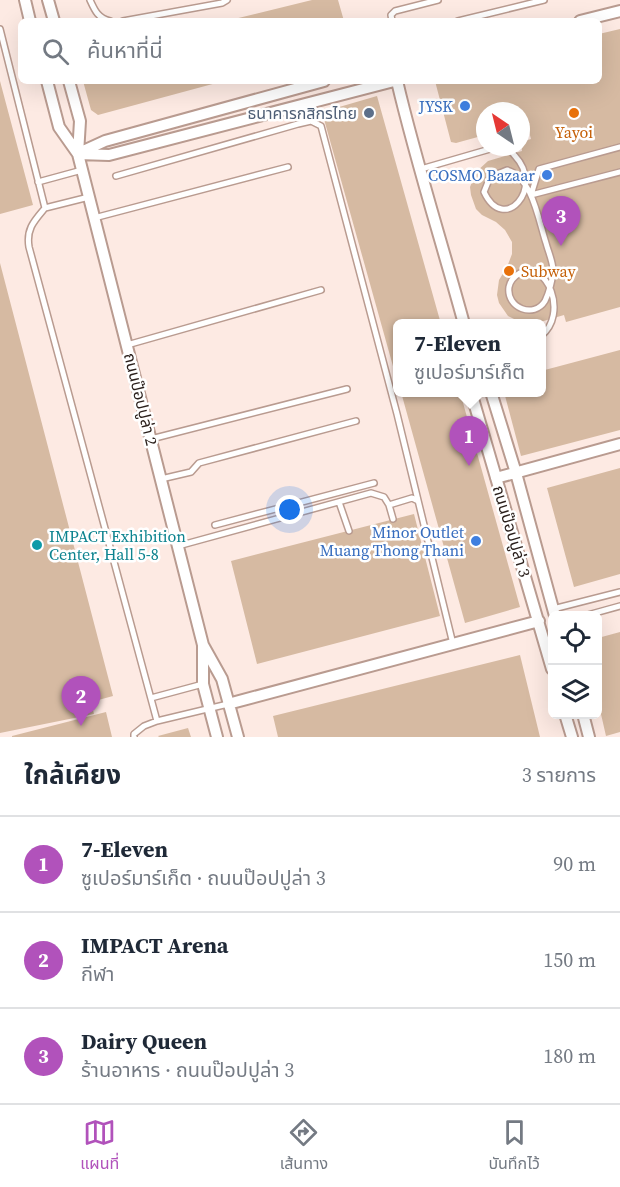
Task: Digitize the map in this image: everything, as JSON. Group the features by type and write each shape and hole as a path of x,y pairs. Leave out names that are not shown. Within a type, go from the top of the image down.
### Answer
{"street":[{"path":"25,0 29,18"},
{"path":"48,0 53,18"},
{"path":"592,18 620,11"},
{"name":"ถนนป๊อปปูล่า 2","path":"47,84 59,127 78,154"},
{"name":"ถนนป๊อปปูล่า 2","path":"70,84 80,121 78,154 203,645 203,684 217,737"},
{"path":"78,154 105,141 313,84"},
{"path":"78,154 110,155 384,84"},
{"path":"397,84 463,319"},
{"name":"ถนนป๊อปปูล่า 3","path":"472,397 551,665"},
{"name":"ถนนป๊อปปูล่า 3","path":"492,397 516,473 554,611"},
{"path":"496,478 620,444"},
{"path":"228,704 539,621"},
{"name":"ถนนป๊อปปูล่า 2","path":"203,645 222,679 238,737"},
{"path":"567,719 572,737"},
{"path":"584,719 589,737"}],"lane":[{"path":"90,0 96,13 102,18"},
{"path":"140,18 222,3 227,0"},
{"path":"392,18 395,11 438,0"},
{"path":"470,18 544,0"},
{"path":"0,29 45,208"},
{"path":"116,176 298,124 311,121 321,126 387,375 453,644"},
{"path":"531,195 539,169 620,147"},
{"path":"421,169 476,153"},
{"path":"515,156 521,162 527,178 526,185 526,186 524,192 523,198 514,207 496,208 487,200 484,192 490,177 507,170 518,175 522,180 526,186 527,188 531,195 553,269 550,285 549,289 548,293 546,299 538,308 526,310 515,305 509,294 510,282 519,273 525,271 537,273 546,281 549,289 550,291 555,300 553,318 546,328"},
{"path":"94,218 288,167"},
{"path":"38,182 82,170"},
{"path":"531,195 620,172"},
{"path":"89,196 45,208 31,225 28,238 29,248 157,721"},
{"path":"127,345 321,290"},
{"path":"151,439 347,389"},
{"path":"161,479 191,472 199,463 356,422"},
{"path":"215,525 374,483"},
{"path":"178,546 371,493 384,496 393,519"},
{"path":"389,505 412,498 418,501"},
{"path":"339,502 349,531"},
{"path":"557,611 620,592"},
{"path":"600,611 620,606"},
{"path":"151,698 203,684"},
{"path":"134,737 134,734 144,726 157,721 228,704"}],"building":[{"path":"312,0 338,0 343,18 238,18"},
{"name":"COSMO Bazaar","path":"620,29 620,307 566,322 564,315 546,320 514,319 508,316 499,303 497,295 499,280 512,254 512,242 505,230 476,209 470,187 476,172 488,161 505,156 530,156 530,102 476,102 476,137 456,143 451,142 436,84 602,84 602,33"},
{"path":"0,81 33,205 0,214"},
{"path":"84,84 213,84 98,115 91,110"},
{"path":"377,96 440,319 393,319 393,366 322,112"},
{"name":"IMPACT Exhibition Center, Hall 5-8","path":"0,263 113,696 91,702 94,714 0,733"},
{"path":"620,350 620,430 521,456 505,397 546,397 546,370"},
{"path":"402,397 461,397 520,607 465,623"},
{"path":"620,468 620,574 574,587 547,488"},
{"path":"414,514 440,616 257,664 231,561"},
{"path":"620,632 620,732 606,736 602,718 602,637"},
{"path":"520,655 540,737 278,737 273,716"},
{"path":"106,712 112,737 12,737 12,736"},
{"path":"188,728 191,737 158,736"}],"place":[{"name":"JYSK","path":"465,106"},
{"name":"ธนาคารกสิกรไทย","path":"369,113"},
{"name":"Yayoi","path":"574,113"},
{"name":"COSMO Bazaar","path":"547,175"},
{"name":"Dairy Queen","path":"561,246"},
{"name":"Subway","path":"509,271"},
{"name":"7-Eleven","path":"469,466"},
{"name":"Minor Outlet Muang Thong Thani","path":"476,541"},
{"name":"IMPACT Exhibition Center, Hall 5-8","path":"37,545"},
{"name":"IMPACT Arena","path":"81,726"}]}
